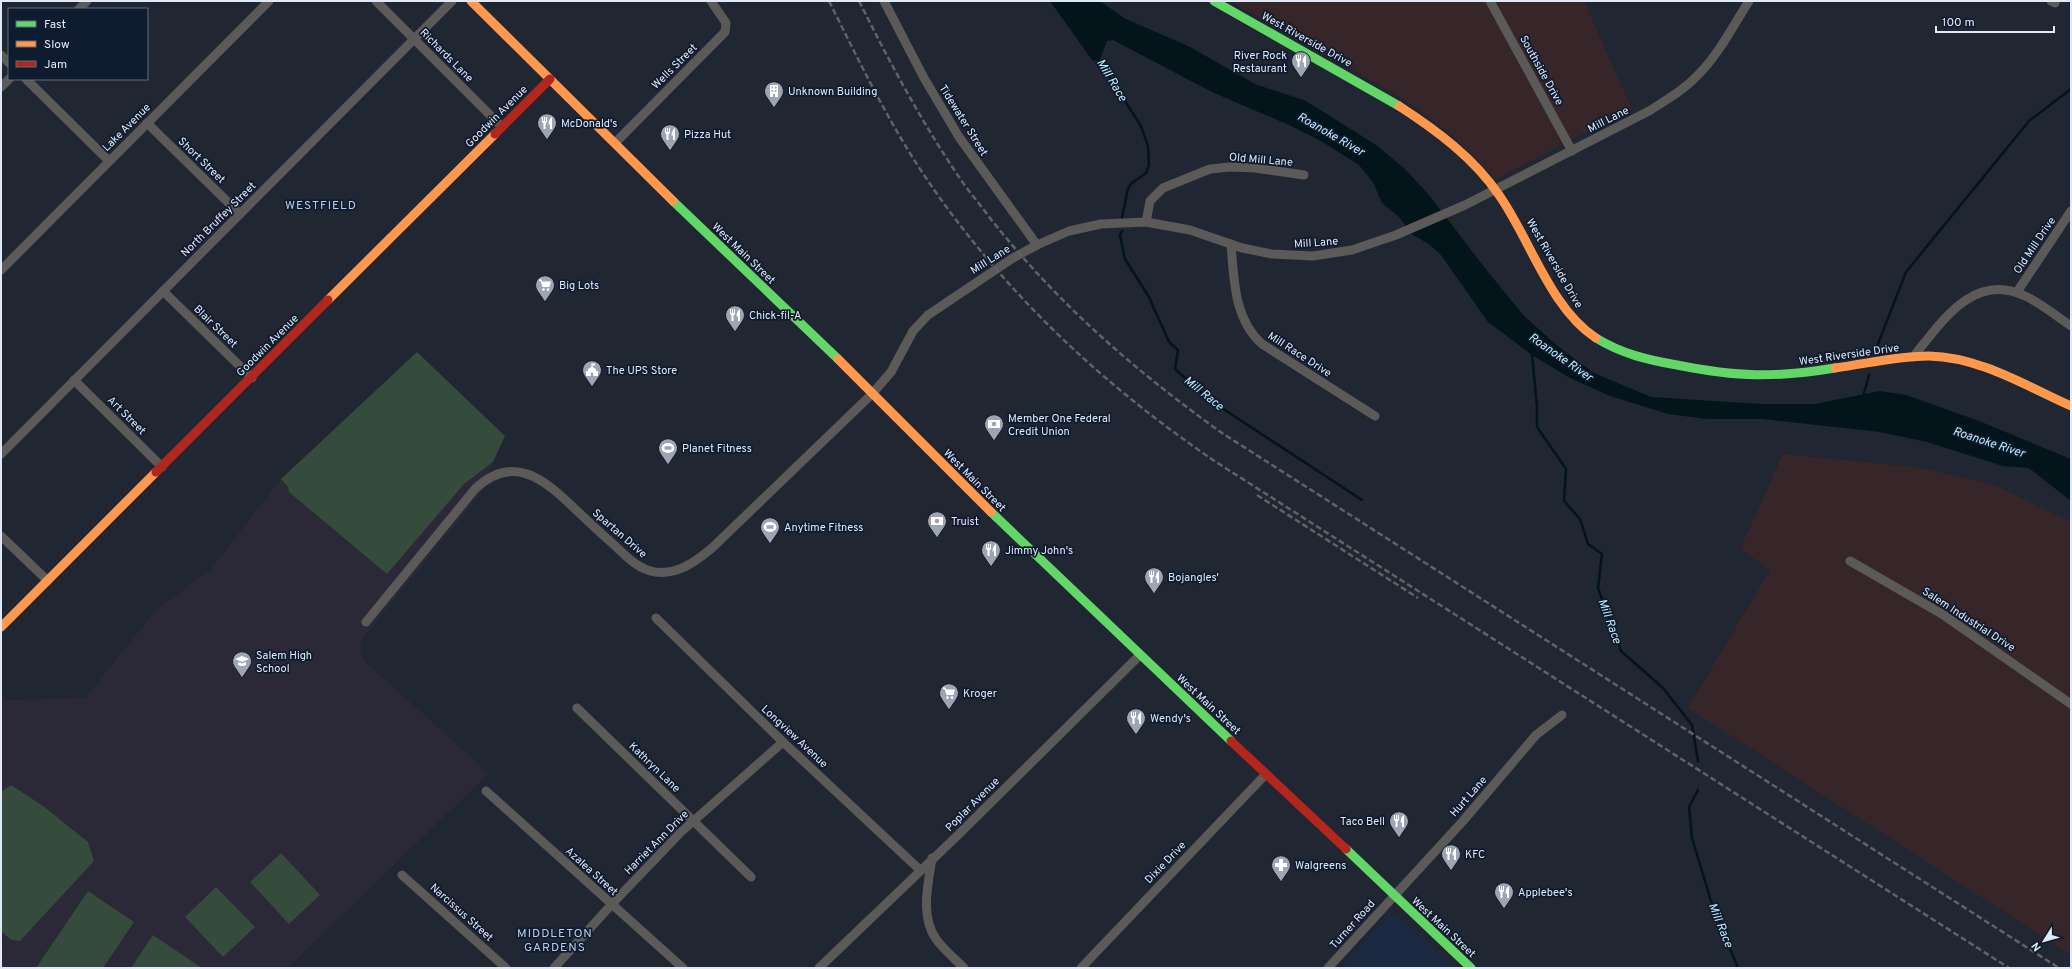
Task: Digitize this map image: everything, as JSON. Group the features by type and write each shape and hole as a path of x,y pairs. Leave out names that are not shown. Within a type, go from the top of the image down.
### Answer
{"street":[{"name":"Lake Avenue","path":"1,270 269,1"},
{"name":"Richards Lane","path":"376,1 502,127"},
{"name":"North Bruffey Street","path":"1,454 452,1"},
{"name":"West Main Street","path":"471,1 733,260 800,322 1013,534 1471,968"},
{"name":"Wells Street","path":"615,143 725,32 726,23 711,1"},
{"name":"Tidewater Street","path":"884,1 917,66 955,131 1037,245"},
{"name":"West Riverside Drive","path":"1214,1 1366,85 1407,110 1454,146 1496,189 1513,214 1571,315 1589,334 1613,348 1656,361 1695,369 1756,376 1802,373 1913,357 1944,358 1980,365 2008,376 2071,406"},
{"name":"Southside Drive","path":"1490,1 1572,151"},
{"name":"Mill Lane","path":"872,394 891,372 913,331 928,315 996,269 1037,245 1085,227 1125,222 1146,222 1190,230 1231,244 1272,254 1313,256 1352,250 1405,232 1465,205 1572,151 1648,111 1686,86 1710,61 1749,1"},
{"name":"Goodwin Avenue","path":"1,627 550,79"},
{"path":"27,80 109,161"},
{"name":"Short Street","path":"147,123 240,214"},
{"name":"Old Mill Lane","path":"1146,222 1150,201 1163,188 1210,170 1230,167 1255,168 1304,175"},
{"name":"Old Mill Drive","path":"2016,292 2071,211"},
{"name":"Mill Race Drive","path":"1231,244 1239,304 1248,329 1262,344 1375,416"},
{"path":"1913,357 1955,308 1963,301 1973,295 1994,290 2016,292 2031,299 2071,326"},
{"name":"Blair Street","path":"163,291 252,378"},
{"name":"Art Street","path":"74,380 162,467"},
{"name":"Spartan Drive","path":"366,622 475,489 491,476 501,473 521,472 546,483 627,558 640,567 663,572 683,568 695,562 712,548 872,394"},
{"path":"1,536 48,581"},
{"name":"Salem Industrial Drive","path":"1850,561 1942,614 2008,658 2071,704"},
{"name":"Longview Avenue","path":"656,618 783,742 920,870"},
{"name":"Poplar Avenue","path":"819,968 1140,655"},
{"name":"Kathryn Lane","path":"577,708 752,876"},
{"name":"Hurt Lane","path":"1394,895 1463,821 1536,735 1562,715"},
{"name":"Harriet Ann Drive","path":"554,968 612,904 694,820 783,742"},
{"name":"Dixie Drive","path":"1081,968 1266,774"},
{"name":"Azalea Street","path":"486,791 683,968"},
{"path":"932,858 927,892 928,921 937,940 964,968"},
{"name":"Narcissus Street","path":"402,874 506,968"},
{"name":"Turner Road","path":"1328,968 1394,895"}],"shaded area":[{"path":"1230,1 1584,1 1632,109 1496,179 1452,135 1399,96"},
{"name":"Salem High School","path":"417,352 505,436 491,466 485,489 362,639 362,659 489,773 288,968 1,968 1,700 85,698 158,608 210,570 281,479"},
{"path":"1783,454 1916,467 1995,485 2071,522 2071,955 1688,708 1770,570 1740,549"},
{"path":"1389,915 1398,916 1452,968 1342,968"}],"green space":[{"path":"417,352 505,436 493,462 464,484 387,574 289,492 288,487 281,479"},
{"path":"11,785 43,806 88,842 94,861 20,941 11,940 1,931 1,792"},
{"path":"281,853 320,895 289,924 250,882"},
{"path":"216,887 255,927 223,957 185,917"},
{"path":"88,891 134,922 103,968 36,968"},
{"path":"153,935 202,968 131,968"}],"water":[{"name":"Roanoke River","path":"1050,1 1100,1 1124,18 1190,47 1255,84 1306,101 1376,145 1405,169 1429,195 1484,267 1524,316 1560,348 1594,373 1651,397 1761,404 1815,404 1880,391 1906,395 1979,421 2071,459 2071,501 2029,468 2003,466 1927,442 1880,432 1763,419 1707,419 1668,414 1610,396 1570,378 1532,355 1488,322 1441,255 1429,244 1413,235 1399,217 1382,203 1373,182 1359,165 1321,141 1289,125 1212,92 1113,40 1107,41 1099,62 1092,60"}],"waterway":[{"name":"Mill Race","path":"1098,59 1141,126 1148,146 1149,165 1146,173 1132,183 1128,188 1122,218"},
{"path":"1876,349 1906,272 2029,121 2071,89"},
{"name":"Mill Race","path":"1122,231 1120,235 1125,259 1149,297 1169,342 1178,350 1175,369 1202,393 1228,412 1362,500"},
{"name":"Mill Race","path":"1534,352 1532,355 1537,407 1537,427 1566,469 1564,501 1580,519 1588,544 1602,554 1598,588 1621,651 1663,688 1692,725 1698,761"},
{"path":"1863,397 1869,375"},
{"name":"Mill Race","path":"1698,790 1689,807 1692,838 1711,901 1738,968"}],"railway":[{"path":"829,1 871,85 894,126 918,166 948,210 1015,291 1090,365 1131,399 1216,462 2009,968"},
{"path":"859,1 919,113 945,156 990,218 1042,279 1070,307 1098,334 1158,385 1222,433 2059,968"},
{"path":"1257,495 1418,598"}],"traffic: fast":[{"path":"1214,1 1399,106"},
{"path":"673,201 838,359"},
{"path":"1596,338 1625,352 1645,358 1719,372 1774,375 1835,368"},
{"path":"991,512 1231,741"},
{"path":"1346,849 1471,968"}],"traffic: slow":[{"path":"471,1 673,201"},
{"path":"1399,106 1454,146 1478,169 1499,195 1553,291 1580,325 1596,338"},
{"path":"328,300 495,134"},
{"path":"1835,368 1905,357 1929,356 1948,358 1966,361 2002,374 2071,406"},
{"path":"838,359 991,512"},
{"path":"1,627 156,472"}],"traffic: jam":[{"path":"495,134 550,79"},
{"path":"156,472 328,300"},
{"path":"1231,741 1346,849"}],"place":[{"name":"River Rock Restaurant","path":"1301,78"},
{"name":"Unknown Building","path":"774,108"},
{"name":"McDonald's","path":"547,140"},
{"name":"Pizza Hut","path":"670,151"},
{"name":"Big Lots","path":"545,302"},
{"name":"Chick-fil-A","path":"735,332"},
{"name":"The UPS Store","path":"592,387"},
{"name":"Member One Federal Credit Union","path":"994,441"},
{"name":"Planet Fitness","path":"668,465"},
{"name":"Truist","path":"937,538"},
{"name":"Anytime Fitness","path":"770,544"},
{"name":"Jimmy John's","path":"991,567"},
{"name":"Bojangles'","path":"1154,594"},
{"name":"Salem High School","path":"242,678"},
{"name":"Kroger","path":"949,710"},
{"name":"Wendy's","path":"1136,735"},
{"name":"Taco Bell","path":"1399,838"},
{"name":"KFC","path":"1451,871"},
{"name":"Walgreens","path":"1281,882"},
{"name":"Applebee's","path":"1504,909"}],"district":[{"name":"WESTFIELD","path":"321,205"},
{"name":"MIDDLETON GARDENS","path":"555,940"}]}
